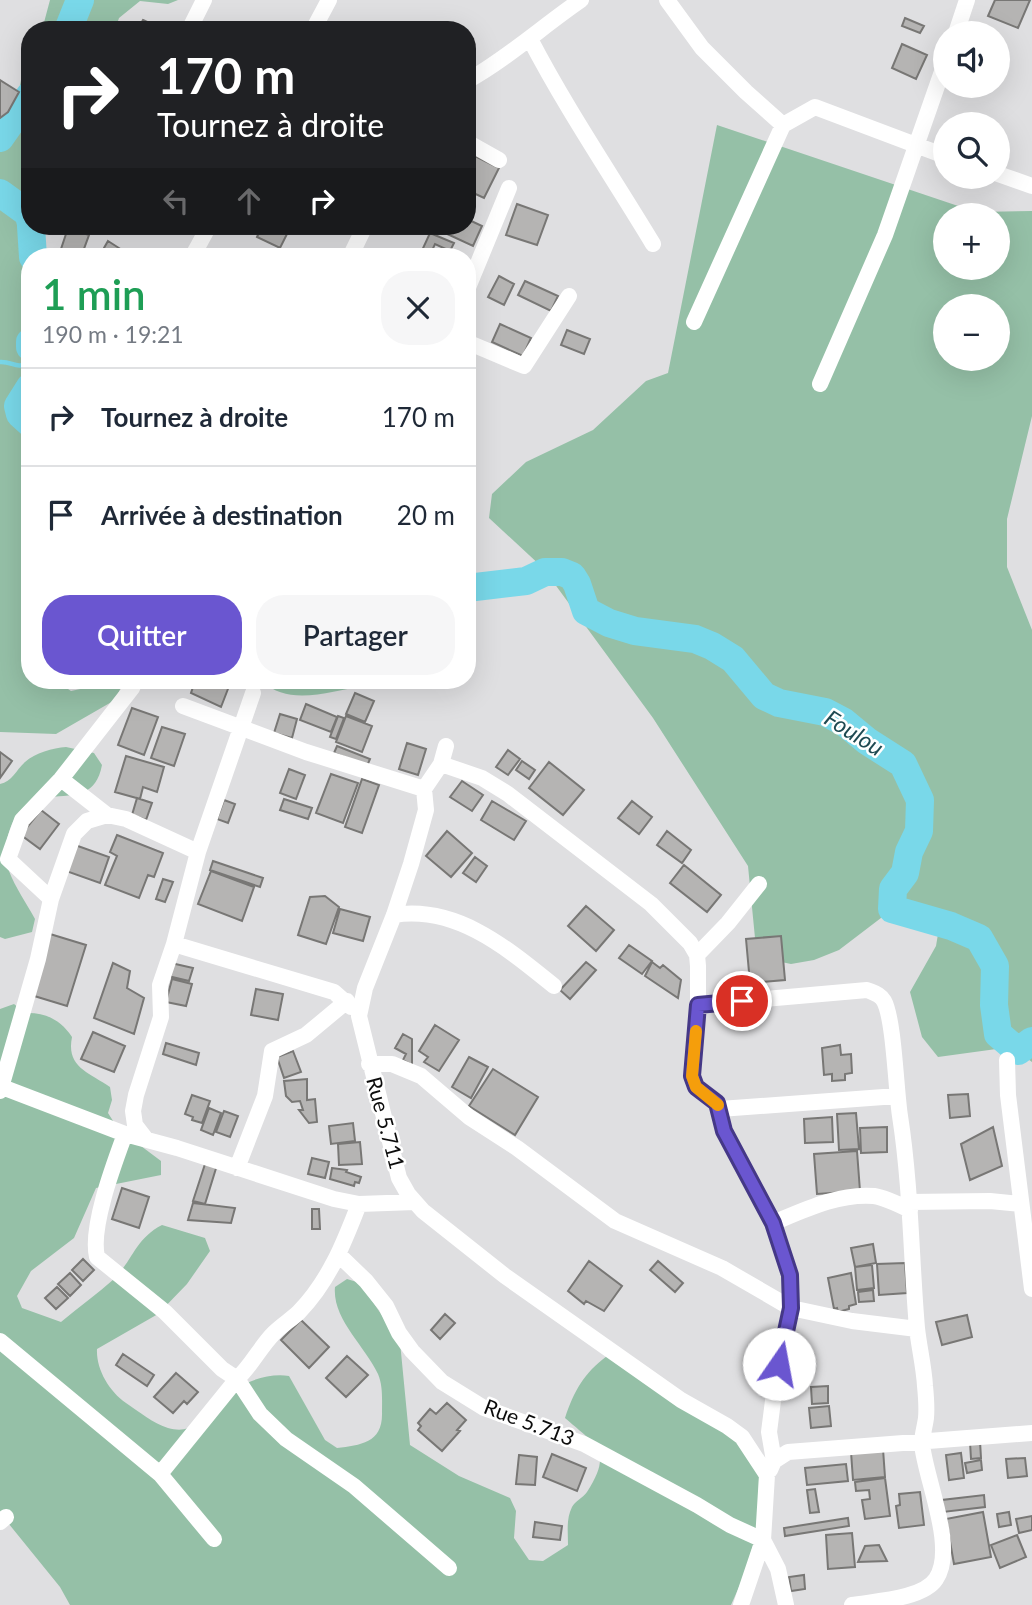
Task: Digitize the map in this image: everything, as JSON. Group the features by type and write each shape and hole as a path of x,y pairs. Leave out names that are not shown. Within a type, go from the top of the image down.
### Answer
{"street":[{"path":"194,21 204,0"},
{"path":"318,21 330,0"},
{"path":"476,75 581,0"},
{"path":"667,0 702,48 783,125"},
{"path":"960,21 967,0"},
{"path":"530,39 556,89 653,244"},
{"path":"820,384 885,235 933,95"},
{"path":"694,322 783,125 815,107 933,152"},
{"path":"476,147 499,160"},
{"path":"1010,178 1032,186"},
{"path":"476,268 509,188"},
{"path":"476,346 524,366 569,296"},
{"path":"51,899 8,859 22,820 61,779 131,689"},
{"path":"145,1138 135,1125 132,1111 161,1017 160,985 174,944 198,852 253,692"},
{"path":"183,706 240,729 424,789 441,764 446,746"},
{"path":"441,764 482,778 537,814 651,904 674,925 697,955 698,1005 692,1076 696,1087 717,1103 720,1109 724,1131 773,1223 790,1275 791,1308 775,1385 769,1432 771,1468 764,1540 741,1605"},
{"path":"61,779 107,815 126,819 198,852"},
{"name":"Rue 5.711","path":"424,789 426,810 394,915 365,988 359,1016 399,1178 415,1202 462,1244 681,1400 735,1431 771,1468"},
{"path":"107,815 87,821 74,834 51,899 41,948 1,1089 125,1134 145,1138 334,1199 359,1204 415,1202"},
{"path":"697,955 728,923 759,884"},
{"path":"394,915 410,913 443,916 461,923 505,948 554,986"},
{"path":"174,944 334,992 347,1001 359,1016"},
{"path":"698,1005 867,990 878,994 885,1002 890,1022 905,1148 918,1329 925,1386 926,1418 922,1443 942,1534 942,1566 936,1580 919,1591 852,1605"},
{"path":"237,1168 265,1096 272,1051 306,1035 347,1001"},
{"path":"1007,1060 1008,1095 1032,1289"},
{"path":"369,1064 391,1064 421,1076 469,1116 615,1221 722,1268 791,1308 852,1321 918,1329"},
{"path":"720,1109 897,1096"},
{"path":"125,1134 115,1160 98,1226 94,1245 97,1257 165,1312 222,1369 237,1379 260,1414 286,1438 354,1486 449,1569"},
{"path":"773,1223 813,1206 850,1197 873,1196 909,1206 990,1201 1021,1203"},
{"path":"160,1474 237,1379 249,1368 275,1331 298,1313 319,1288 340,1255 359,1204"},
{"name":"Rue 5.713","path":"340,1255 356,1269 379,1298 412,1351 442,1382 484,1408 584,1444 730,1525 764,1540"},
{"path":"0,1340 160,1474 214,1539"},
{"path":"771,1468 788,1452 1032,1433"},
{"path":"764,1540 778,1569 786,1605"}],"green space":[{"path":"50,0 178,0 168,4 140,1 118,21 44,21"},
{"path":"21,80 21,235 42,235 42,248 21,248 21,689 120,689 115,700 56,734 0,732 0,144 11,134"},
{"path":"717,125 949,203 933,203 933,280 1010,280 1010,211 1032,211 1032,416 1007,519 1007,567 1032,630 1032,1062 1011,1047 938,1057 922,1037 910,992 936,946 940,922 923,904 898,905 839,950 814,960 791,964 767,959 755,938 748,866 653,718 543,568 489,518 492,494 526,462 593,430 646,381 668,373"},
{"path":"273,689 348,689 310,695 284,693"},
{"path":"66,747 94,753 102,765 99,775 95,783 84,792 34,800 26,805 13,821 6,851 9,871 35,919 32,932 5,939 0,937 0,784 11,778 34,756"},
{"path":"14,1004 25,1013 52,1018 68,1031 72,1037 72,1055 80,1068 110,1087 112,1100 108,1113 115,1124 161,1161 161,1175 96,1188 74,1238 31,1271 17,1296 22,1308 61,1322 114,1279 140,1243 162,1225 205,1238 210,1251 187,1284 158,1314 97,1349 101,1372 120,1398 157,1424 180,1430 199,1423 229,1393 244,1384 270,1376 289,1376 325,1440 337,1448 369,1440 379,1430 381,1422 381,1383 344,1321 335,1299 335,1287 347,1279 360,1283 400,1342 410,1445 459,1476 510,1498 516,1511 514,1538 529,1560 543,1561 568,1545 570,1512 573,1505 587,1492 599,1467 598,1450 565,1418 581,1383 607,1356 735,1434 759,1477 758,1529 743,1578 731,1605 70,1605 60,1587 0,1513 0,1009"}],"building":[{"path":"995,0 1030,0 1018,28 1010,25 1010,21 1000,21 988,16"},
{"path":"905,18 924,26 920,33 902,26"},
{"path":"902,44 927,55 916,79 892,68"},
{"path":"0,80 19,92 8,112 0,118"},
{"path":"476,156 499,168 484,198 476,194"},
{"path":"517,204 548,215 537,245 506,235"},
{"path":"476,223 482,226 473,246 449,235 476,235"},
{"path":"66,235 89,235 84,248 61,248"},
{"path":"258,235 286,235 280,248 257,237"},
{"path":"429,235 454,243 452,248 435,244 433,248 423,248"},
{"path":"108,241 119,248 104,248"},
{"path":"499,276 514,284 504,305 488,297"},
{"path":"525,281 558,296 551,311 518,295"},
{"path":"500,324 531,338 523,356 492,342"},
{"path":"567,330 590,339 584,354 561,345"},
{"path":"192,689 228,689 221,707 191,693"},
{"path":"355,693 374,701 365,722 346,714"},
{"path":"306,704 337,717 331,732 300,720"},
{"path":"132,708 158,717 144,755 118,745"},
{"path":"280,714 297,719 292,738 274,733"},
{"path":"338,716 344,718 336,739 330,737"},
{"path":"346,716 372,726 362,752 336,742"},
{"path":"162,727 185,734 174,766 151,758"},
{"path":"407,743 426,749 418,775 399,769"},
{"path":"337,746 370,759 367,766 334,753"},
{"path":"508,750 520,759 508,775 496,767"},
{"path":"0,752 12,761 0,778"},
{"path":"126,756 164,767 157,792 143,787 140,799 115,792"},
{"path":"522,761 535,770 529,779 516,770"},
{"path":"549,762 584,790 563,815 529,788"},
{"path":"289,769 305,775 296,799 280,793"},
{"path":"331,774 358,783 343,823 316,813"},
{"path":"362,779 379,785 362,833 345,827"},
{"path":"462,781 483,795 472,811 450,797"},
{"path":"137,798 152,803 146,820 132,815"},
{"path":"284,799 312,808 308,819 280,810"},
{"path":"224,800 235,804 228,823 217,819"},
{"path":"492,801 526,821 514,840 481,820"},
{"path":"632,801 652,817 639,834 618,818"},
{"path":"41,810 59,824 40,849 21,835"},
{"path":"447,831 472,853 451,877 426,856"},
{"path":"667,831 691,850 682,863 657,845"},
{"path":"117,835 163,853 154,877 148,875 139,898 105,885 117,856 110,852"},
{"path":"75,845 109,857 100,883 66,871"},
{"path":"475,857 487,866 476,882 463,873"},
{"path":"213,861 263,878 260,887 210,870"},
{"path":"684,865 721,895 707,912 670,883"},
{"path":"211,871 254,887 242,921 198,904"},
{"path":"163,879 173,882 165,902 156,899"},
{"path":"325,896 339,907 326,944 298,935 310,897"},
{"path":"586,906 614,930 596,951 568,926"},
{"path":"340,909 370,917 363,941 333,933"},
{"path":"50,934 86,945 67,1006 31,995"},
{"path":"781,936 785,980 750,983 746,939"},
{"path":"629,945 652,961 642,974 619,958"},
{"path":"586,962 596,970 570,999 560,990"},
{"path":"652,962 660,968 663,965 681,980 678,998 645,976"},
{"path":"113,963 130,971 127,988 144,998 134,1034 94,1018"},
{"path":"171,963 193,968 189,981 168,976"},
{"path":"172,979 192,984 186,1006 166,1002"},
{"path":"256,989 283,994 278,1020 251,1015"},
{"path":"435,1025 459,1040 439,1071 424,1062 428,1057 419,1051"},
{"path":"93,1032 125,1046 114,1072 81,1059"},
{"path":"403,1034 412,1039 412,1065 403,1060 406,1054 395,1048"},
{"path":"166,1043 199,1053 196,1065 163,1054"},
{"path":"840,1045 841,1055 851,1054 852,1073 845,1074 845,1080 832,1081 832,1074 824,1075 822,1048"},
{"path":"293,1051 301,1072 284,1078 277,1057"},
{"path":"469,1057 488,1067 471,1098 452,1087"},
{"path":"493,1069 538,1097 515,1135 469,1106"},
{"path":"307,1079 307,1100 315,1099 317,1122 309,1123 299,1110 303,1110 300,1101 292,1102 286,1096 284,1081"},
{"path":"968,1094 970,1116 950,1118 948,1095"},
{"path":"192,1095 210,1101 202,1123 185,1114"},
{"path":"209,1108 221,1113 213,1135 201,1130"},
{"path":"224,1111 238,1116 230,1137 216,1132"},
{"path":"856,1113 859,1149 839,1150 837,1114"},
{"path":"832,1117 833,1142 805,1143 804,1119"},
{"path":"353,1123 355,1141 331,1144 329,1126"},
{"path":"887,1127 887,1152 861,1153 860,1128"},
{"path":"993,1127 1002,1166 970,1180 961,1144"},
{"path":"360,1142 362,1164 339,1165 338,1144"},
{"path":"857,1151 860,1191 817,1194 814,1154"},
{"path":"312,1158 329,1162 325,1178 308,1174"},
{"path":"206,1161 217,1165 205,1204 193,1201"},
{"path":"332,1168 347,1170 346,1172 361,1177 359,1183 355,1182 354,1186 330,1179"},
{"path":"122,1188 149,1197 139,1228 112,1219"},
{"path":"193,1203 235,1208 231,1223 188,1220"},
{"path":"312,1209 319,1209 320,1229 312,1229"},
{"path":"873,1244 876,1263 855,1267 851,1248"},
{"path":"83,1259 94,1270 83,1281 72,1270"},
{"path":"589,1261 622,1286 604,1311 586,1301 584,1304 568,1291"},
{"path":"658,1261 683,1283 675,1292 650,1270"},
{"path":"905,1263 907,1293 879,1295 877,1264"},
{"path":"872,1265 874,1288 857,1290 855,1267"},
{"path":"70,1273 81,1285 70,1296 58,1284"},
{"path":"851,1273 856,1304 838,1312 837,1308 834,1309 828,1278"},
{"path":"57,1287 68,1298 56,1309 45,1298"},
{"path":"873,1290 874,1301 859,1302 858,1292"},
{"path":"445,1314 455,1323 440,1339 431,1330"},
{"path":"967,1315 972,1337 942,1345 936,1322"},
{"path":"301,1320 329,1347 309,1368 281,1340"},
{"path":"123,1354 154,1375 147,1386 116,1365"},
{"path":"347,1356 368,1375 346,1397 326,1378"},
{"path":"176,1373 198,1392 187,1404 184,1401 173,1413 154,1397"},
{"path":"828,1386 828,1403 812,1404 811,1387"},
{"path":"447,1403 466,1420 442,1451 418,1430 421,1426 418,1423 430,1409 436,1414"},
{"path":"829,1406 831,1426 811,1428 809,1408"},
{"path":"980,1441 981,1458 971,1459 970,1442"},
{"path":"883,1449 885,1477 853,1480 851,1452"},
{"path":"961,1453 964,1478 949,1480 946,1455"},
{"path":"552,1454 586,1468 577,1491 543,1477"},
{"path":"519,1455 537,1457 535,1485 516,1484"},
{"path":"1025,1458 1027,1476 1008,1478 1006,1459"},
{"path":"981,1460 982,1470 967,1473 965,1463"},
{"path":"846,1464 848,1481 807,1485 805,1468"},
{"path":"885,1478 890,1516 865,1519 862,1500 870,1499 869,1490 856,1491 855,1482"},
{"path":"815,1489 819,1512 810,1513 807,1490"},
{"path":"920,1492 924,1525 899,1528 896,1506 900,1505 899,1494"},
{"path":"984,1495 985,1507 943,1512 942,1500"},
{"path":"983,1512 991,1557 954,1564 946,1519"},
{"path":"1009,1512 1011,1525 999,1527 997,1514"},
{"path":"1032,1516 1032,1530 1019,1533 1016,1519"},
{"path":"848,1518 849,1526 785,1536 784,1528"},
{"path":"535,1522 562,1526 560,1540 533,1537"},
{"path":"852,1533 855,1567 828,1569 826,1535"},
{"path":"1017,1535 1026,1557 1000,1568 991,1545"},
{"path":"879,1545 887,1561 858,1562 865,1546"},
{"path":"804,1575 805,1589 791,1591 789,1577"}],"waterway":[{"name":"Foulou","path":"72,21 80,0"},
{"name":"Foulou","path":"0,138 21,108"},
{"name":"Foulou","path":"0,193 21,208"},
{"name":"Foulou","path":"32,235 32,248"},
{"path":"0,362 21,365"},
{"name":"Foulou","path":"21,401 18,406 21,415"},
{"name":"Foulou","path":"476,587 526,581 545,572 562,572 572,576 586,611 609,623 635,631 695,639 712,646 733,659 764,696 779,703 825,712 844,722 867,741 903,764 920,800 919,831 909,852 905,873 893,889 892,909 951,926 979,938 995,966 994,1005 998,1034 1018,1051 1032,1041"}],"slow traffic":[{"path":"696,1031 692,1076 696,1087 718,1105"}],"route":[{"path":"742,1001 698,1005 692,1076 696,1087 717,1103 720,1109 721,1124 773,1223 790,1275 791,1308 779,1364"}]}
